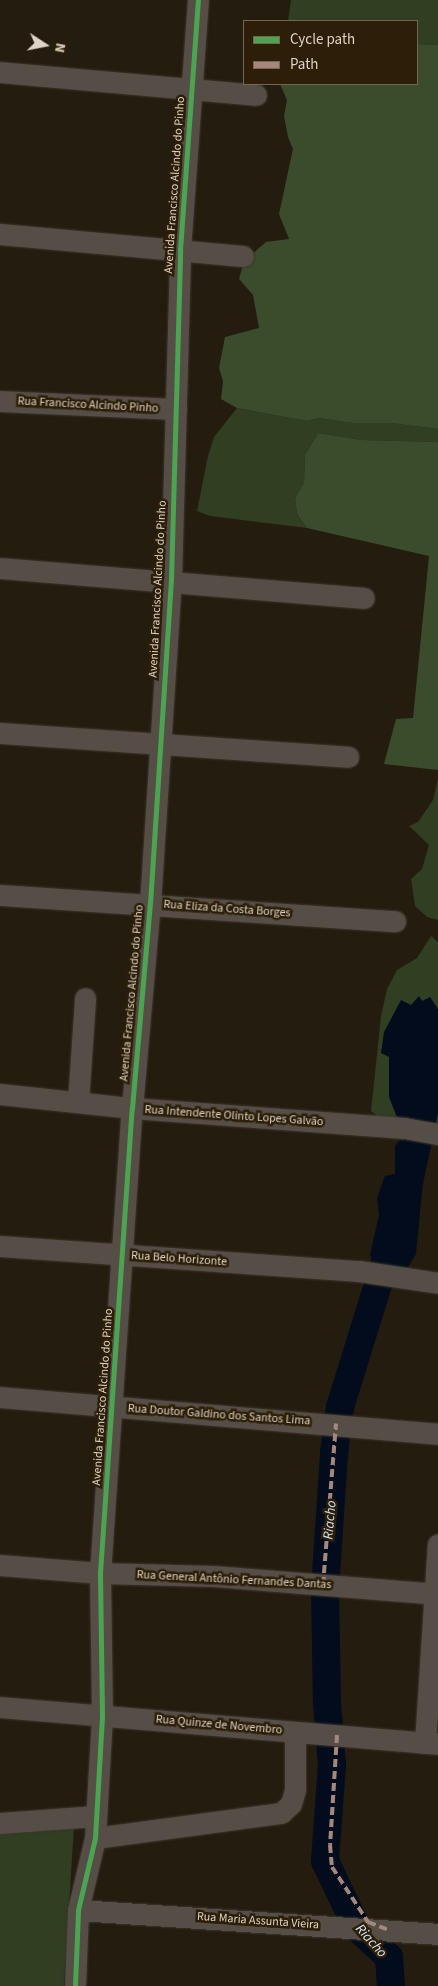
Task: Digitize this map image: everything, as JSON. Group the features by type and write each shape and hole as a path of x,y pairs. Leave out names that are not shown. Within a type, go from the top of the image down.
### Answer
{"street":[{"name":"Avenida Francisco Alcindo do Pinho","path":"75,1986 78,1910 95,1838 102,1715 100,1573 113,1407 121,1255 150,904 170,580 180,250 198,0"},
{"path":"0,72 256,95"},
{"path":"0,234 243,256"},
{"name":"Rua Francisco Alcindo Pinho","path":"0,401 176,409"},
{"path":"0,568 170,580 364,598"},
{"path":"0,733 348,757"},
{"name":"Rua Eliza da Costa Borges","path":"0,896 150,904 394,921"},
{"path":"78,1102 85,998"},
{"name":"Rua Intendente Olinto Lopes Galvão","path":"0,1094 132,1108 404,1128 438,1134"},
{"name":"Rua Belo Horizonte","path":"0,1246 359,1271 408,1276 438,1283"},
{"name":"Rua Doutor Galdino dos Santos Lima","path":"0,1397 438,1434"},
{"path":"431,1744 438,1544"},
{"name":"Rua General Antônio Fernandes Dantas","path":"0,1565 100,1573 214,1576 436,1594"},
{"name":"Rua Quinze de Novembro","path":"0,1707 431,1744"},
{"path":"95,1838 281,1813 291,1804 305,1732"},
{"path":"0,1823 96,1816"},
{"name":"Rua Maria Assunta Vieira","path":"78,1910 341,1926 438,1934"}],"green space":[{"path":"291,0 438,0 438,45 418,44 418,20 288,20"},
{"path":"418,44 438,45 438,429 391,423 353,423 319,418 307,421 237,408 221,399 223,381 219,368 225,337 259,328 253,295 239,279 244,261 266,242 289,239 279,214 293,149 288,137 284,116 287,100 280,85 418,85"},
{"path":"237,408 307,421 319,418 353,423 391,423 438,429 438,442 362,440 318,433 305,455 304,482 295,498 297,514 307,528 210,516 197,511 208,456 214,437"},
{"path":"318,433 362,440 438,442 438,770 384,764 396,719 413,718 429,556 307,528 297,514 295,498 304,482 305,455"},
{"path":"438,778 438,920 427,917 415,906 411,879 422,869 429,845 409,826 418,822 433,800"},
{"path":"431,936 438,942 438,1126 384,1122 371,1111 381,1016 387,989 397,970 417,958"},
{"path":"74,1826 64,1986 0,1986 0,1834"}],"water":[{"path":"419,996 422,1001 430,997 438,1009 438,1113 415,1120 398,1120 389,1097 389,1057 381,1053 384,1032 401,1000 411,1005"},
{"path":"400,1140 421,1146 425,1160 416,1254 408,1267 389,1268 375,1265 370,1255 379,1215 377,1198 385,1176 395,1174 395,1146"}],"waterway":[{"name":"Riacho","path":"409,1182 438,1047"},
{"name":"Riacho","path":"389,1249 340,1407 334,1454 325,1590 327,1704 332,1765 325,1861 357,1928 389,1957 391,1986"}],"marked path":[{"path":"323,1585 336,1424"},
{"path":"337,1735 330,1845 332,1867 368,1922 389,1930"}],"cycle path":[{"path":"75,1986 78,1910 95,1838 102,1715 100,1573 132,1108 150,904 171,580 180,250 198,0"}]}
